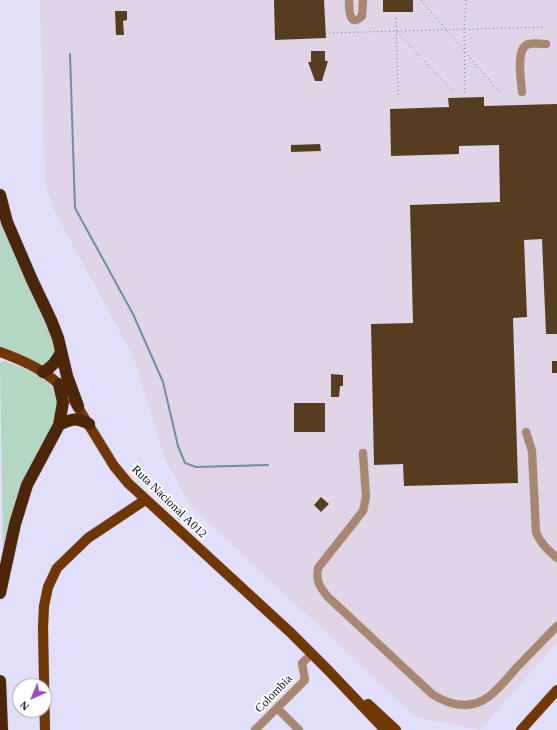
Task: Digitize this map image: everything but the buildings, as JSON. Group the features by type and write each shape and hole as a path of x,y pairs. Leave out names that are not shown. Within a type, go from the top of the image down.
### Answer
{"highway":[{"path":"0,195 7,222 32,280 52,320 58,338 66,376 78,406"},
{"path":"43,372 56,362 61,352"},
{"path":"0,593 15,524 27,485 59,425 63,402 59,384"},
{"path":"59,425 72,419 82,420 89,424"},
{"path":"0,680 2,730"}],"main road":[{"name":"Ruta Nacional A012","path":"0,352 14,357 43,372 59,384 78,406 114,466 128,483 312,654 385,730"},
{"path":"45,730 43,628 44,606 48,587 57,568 88,538 145,500"},
{"name":"Ruta Nacional A012","path":"328,670 396,730"},
{"path":"521,730 557,690"}],"street":[{"path":"349,0 349,15 355,19 362,16 363,0"},
{"path":"522,92 520,54 524,47 529,44 546,44"},
{"path":"526,432 532,451 536,532 544,546 557,558"},
{"path":"363,453 366,497 363,511 318,568 317,578 320,587 328,597 432,694 441,700 462,705 473,704 483,700 495,690 557,626"},
{"name":"Colombia","path":"255,730 305,680 302,663 312,654"},
{"path":"277,708 299,730"}],"path":[{"path":"421,0 499,92"},
{"path":"465,93 464,30 466,0"},
{"path":"396,18 398,95"},
{"path":"329,33 545,27"},
{"path":"397,31 454,93"}],"shaded area":[{"path":"40,0 557,0 557,642 480,730 416,717 190,505 165,459 133,356 55,212 45,185"}],"green space":[{"path":"0,210 56,343 55,354 43,367 0,350"},
{"path":"5,361 28,370 44,379 55,391 58,404 56,421 3,559 0,363"}],"waterway":[{"path":"70,54 75,208 133,314 163,382 178,446 185,463 196,467 268,465"}]}
